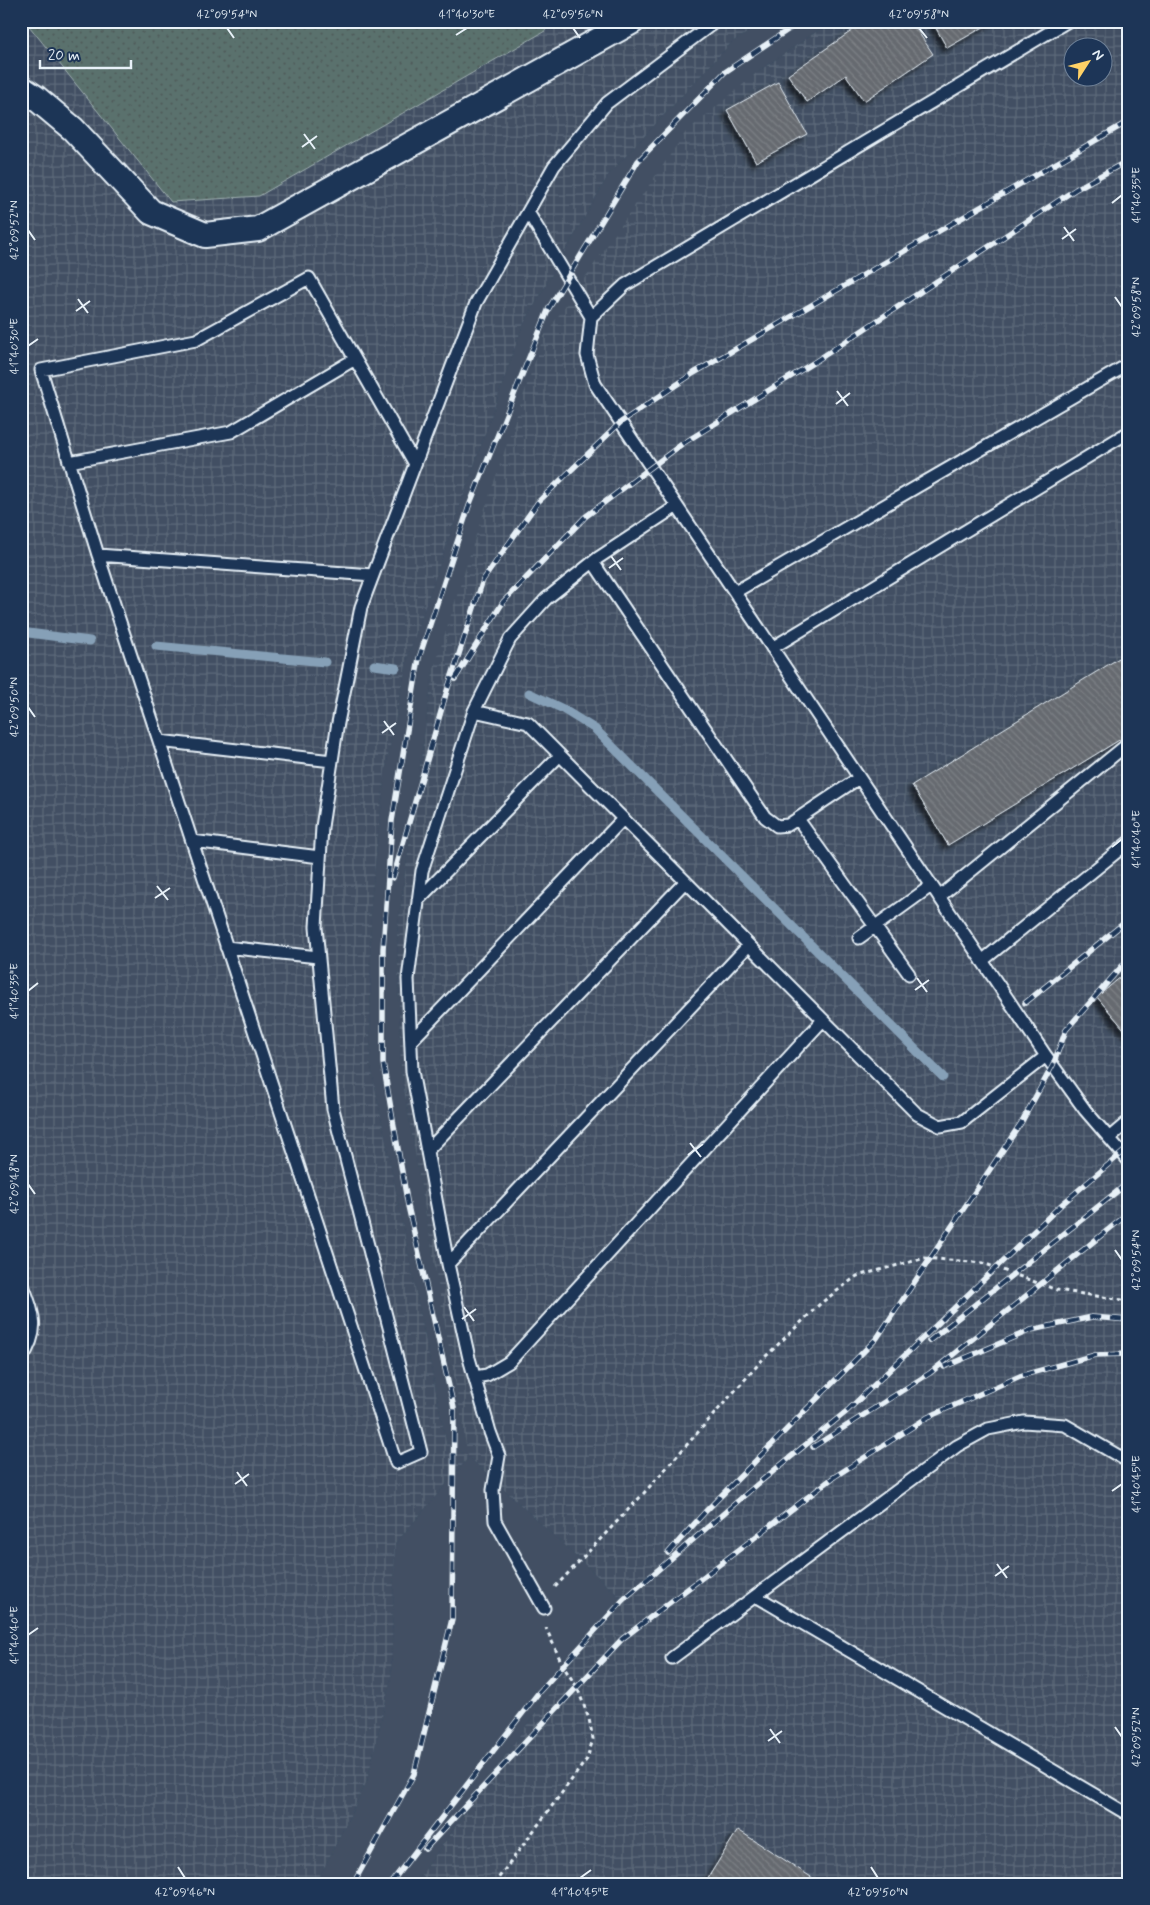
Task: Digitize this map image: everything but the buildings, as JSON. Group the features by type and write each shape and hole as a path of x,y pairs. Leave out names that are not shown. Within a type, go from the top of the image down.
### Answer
{"street":[{"path":"21,88 73,129 151,212 205,235 258,229 633,21"}],"lane":[{"path":"415,464 309,278 196,340 41,370 98,555 396,1463 420,1452 333,1109 316,927 322,827 332,761 361,607 476,303 554,166 608,103 716,21"},
{"path":"591,317 625,284 1068,21"},
{"path":"528,212 591,317 587,355 595,384 1046,1056 1086,1110 1129,1160"},
{"path":"70,462 231,432 355,359"},
{"path":"735,592 1129,364"},
{"path":"772,648 1129,432"},
{"path":"544,1608 495,1521 493,1490 499,1456 490,1432 475,1377 448,1264 412,1071 408,978 422,872 474,711 510,638 546,599 593,562 677,506"},
{"path":"98,555 373,575"},
{"path":"593,562 764,817 777,826 788,825 859,778"},
{"path":"474,711 528,723 917,1114 940,1126 962,1122 1046,1056"},
{"path":"159,742 332,761"},
{"path":"939,897 1129,743"},
{"path":"418,900 560,755"},
{"path":"798,818 909,974"},
{"path":"411,1041 623,819"},
{"path":"192,841 320,856"},
{"path":"982,961 1129,842"},
{"path":"427,1151 685,882"},
{"path":"859,938 932,886"},
{"path":"448,1264 749,945"},
{"path":"226,947 318,957"},
{"path":"475,1377 488,1375 510,1362 823,1020"},
{"path":"1109,1138 1129,1121"},
{"path":"21,1280 35,1318 32,1344 21,1360"},
{"path":"672,1658 957,1446 988,1429 1024,1422 1065,1425 1129,1462"},
{"path":"756,1596 1129,1814"}],"path":[{"path":"494,1884 587,1759 593,1739 589,1719 577,1687 563,1666 547,1629 544,1608 552,1591 644,1493 764,1358 822,1303 857,1276 925,1258 983,1263 1057,1290 1129,1301"}],"shaded area":[{"path":"21,21 25,21 172,202 545,31 548,21 767,21 732,42 609,174 522,327 408,656 385,772 371,901 370,1062 446,1442 468,1456 401,1072 397,932 433,672 477,532 543,338 686,132 759,71 832,21 1129,21 1129,1884 415,1884 593,1631 623,1600 469,1457 395,1544 391,1678 367,1781 316,1884 21,1884"},
{"path":"767,21 832,21 759,71 433,672 397,932 401,1072 469,1457 446,1442 370,1062 371,901 385,772 408,656 522,327 609,174 732,42"},
{"path":"469,1457 623,1600 593,1631 415,1884 316,1884 367,1781 391,1678 395,1544"}],"green space":[{"path":"25,21 548,21 545,31 259,196 171,202"}],"waterway":[{"path":"21,632 90,641"},
{"path":"156,646 325,662"},
{"path":"374,665 396,668"},
{"path":"529,693 561,708 595,729 943,1077"}],"railway":[{"path":"353,1884 414,1774 452,1619 454,1408 408,1206 383,1063 383,949 392,821 419,658 469,506 549,308 638,161 725,72 801,21"},
{"path":"393,878 446,694 483,580 538,502 621,422 694,373 1129,121"},
{"path":"455,679 503,602 585,517 682,444 816,361 1076,189 1129,160"},
{"path":"1025,1003 1129,919"},
{"path":"668,1553 705,1512 877,1338 1021,1123 1053,1065 1066,1030 1129,958"},
{"path":"390,1884 539,1692 623,1600 760,1482 847,1411 1061,1205 1129,1147"},
{"path":"929,1341 1129,1182"},
{"path":"813,1447 930,1373 1129,1213"},
{"path":"944,1367 1031,1330 1092,1317 1129,1320"},
{"path":"425,1849 622,1639 834,1477 928,1417 1020,1376 1095,1355 1129,1354"}]}
